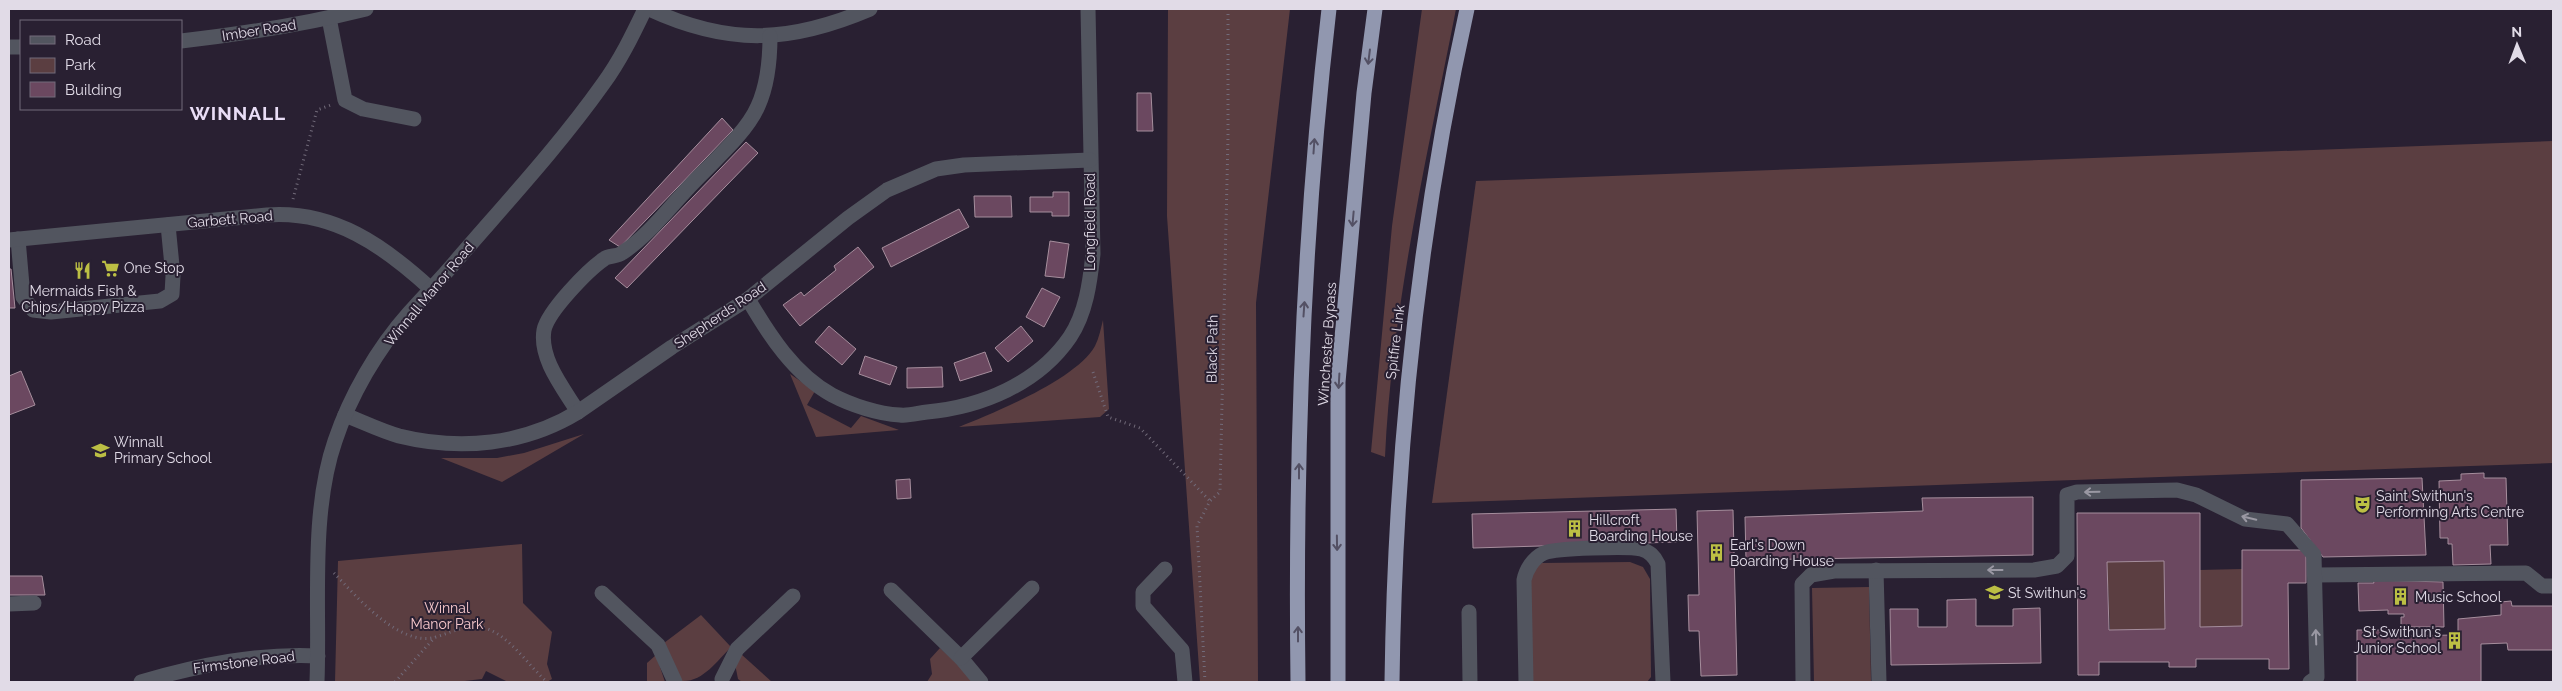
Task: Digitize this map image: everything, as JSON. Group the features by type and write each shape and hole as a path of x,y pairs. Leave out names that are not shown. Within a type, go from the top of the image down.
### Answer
{"highway":[{"name":"Winchester Bypass","path":"1298,682 1299,435 1304,318 1316,122 1329,9"},
{"name":"Winchester Bypass","path":"1338,682 1338,382 1364,93 1375,9"},
{"name":"Spitfire Link","path":"1392,682 1399,476 1407,384 1419,281 1449,90 1466,9"}],"street":[{"name":"Imber Road","path":"182,41 233,35 329,18 366,9"},
{"name":"Winnall Manor Road","path":"317,682 319,556 326,476 334,442 345,416 388,340 559,140 604,83 645,9"},
{"path":"649,9 672,20 714,31 740,35 770,36 790,35 824,26 870,9"},
{"name":"Longfield Road","path":"748,299 768,333 808,378 832,395 864,408 900,415 946,410 979,403 1016,385 1037,371 1070,337 1082,313 1090,278 1092,254 1088,9"},
{"path":"329,18 345,100 363,109 414,119"},
{"path":"578,412 548,360 543,345 544,330 549,316 561,300 605,258 620,255 641,237 738,134 758,108 770,64 770,36"},
{"name":"Shepherds Road","path":"345,416 398,435 455,445 527,435 563,421 578,412 672,347 748,299 848,218 888,190 936,169 964,165 1090,160"},
{"name":"Garbett Road","path":"14,239 288,214 319,219 343,227 398,259 431,289"},
{"path":"14,239 24,297 33,310 51,312 160,301 172,294 173,276 168,225"},
{"path":"1803,682 1802,584 1811,575 1826,572 1876,570 2034,570 2057,566 2068,556 2067,495 2077,492 2177,490 2196,495 2245,519 2287,524 2314,555 2317,677 2310,682"},
{"path":"1526,682 1524,580 1526,571 1534,560 1542,553 1556,550 1639,548 1653,556 1658,564 1663,682"},
{"path":"1166,569 1143,592 1143,606 1178,644 1183,657 1185,682"},
{"path":"1876,570 1879,682"},
{"path":"2315,576 2526,573 2542,586 2553,586"},
{"path":"961,658 1032,588"},
{"path":"891,590 941,641 961,658 980,682"},
{"path":"602,593 658,645 675,682"},
{"path":"720,681 737,649 793,596"},
{"path":"9,604 34,603"},
{"path":"1469,612 1470,682"},
{"name":"Firmstone Road","path":"141,682 179,671 230,661 284,654 318,656"}],"path":[{"name":"Black Path","path":"1205,682 1197,526 1210,501 1220,492 1228,136 1228,9"},
{"path":"288,214 317,110 345,100"},
{"path":"1092,372 1108,417 1140,428 1210,501"},
{"path":"319,556 358,598 384,622 410,635 424,639 436,637 454,629 487,629 502,638 547,682"},
{"path":"395,682 436,637"}],"green space":[{"path":"1168,9 1290,9 1256,303 1258,682 1200,682 1167,216"},
{"path":"1422,9 1456,9 1412,232 1403,288 1389,400 1385,457 1371,452 1392,226"},
{"path":"2553,141 2553,463 1432,503 1476,181"},
{"path":"1103,320 1109,409 1100,417 959,427 1033,394 1071,371 1095,346"},
{"path":"790,374 815,391 807,405 851,428 861,416 899,430 816,437"},
{"path":"584,434 502,482 441,458 497,458 524,453"},
{"name":"Winnal Manor Park","path":"522,544 523,603 552,632 547,664 552,679 547,682 506,681 486,671 482,679 456,682 335,682 338,561"},
{"path":"2164,561 2165,629 2110,630 2107,562"},
{"path":"1630,562 1643,567 1650,579 1651,677 1647,682 1533,682 1525,582 1534,568 1542,563"},
{"path":"2242,569 2242,626 2200,627 2199,570"},
{"path":"1869,587 1871,682 1814,682 1812,588"},
{"path":"701,615 731,647 703,674 697,678 682,681 664,643"},
{"path":"940,648 971,676 971,682 927,682 932,674 930,659"},
{"path":"741,654 772,682 742,682 738,679 735,664"},
{"path":"656,655 665,682 647,682 647,663"}],"building":[{"path":"1137,93 1151,93 1153,131 1137,131"},
{"path":"722,118 733,130 620,247 609,240"},
{"path":"746,142 758,153 627,288 615,278"},
{"path":"1053,192 1069,192 1069,216 1052,216 1052,212 1030,212 1030,197 1053,197"},
{"path":"974,196 1011,196 1012,217 975,217"},
{"path":"959,209 969,227 891,267 882,248"},
{"path":"1050,241 1069,244 1064,278 1045,276"},
{"path":"858,247 874,267 800,326 783,305 801,292 804,296 836,270 834,266"},
{"path":"9,269 11,269 15,308 9,308"},
{"path":"1042,288 1060,297 1044,327 1026,317"},
{"path":"829,326 856,349 842,365 815,342"},
{"path":"1021,326 1033,341 1008,362 995,348"},
{"path":"985,352 992,371 960,381 954,363"},
{"path":"865,356 897,367 890,385 859,374"},
{"path":"942,367 943,387 907,388 907,368"},
{"path":"21,371 35,405 9,415 9,376"},
{"path":"2484,473 2484,478 2506,478 2508,545 2490,545 2491,564 2453,565 2452,544 2448,544 2448,538 2440,538 2439,481 2461,480 2461,474"},
{"name":"Saint Swithun's Performing Arts Centre","path":"2422,478 2426,555 2323,557 2301,528 2301,480"},
{"path":"910,479 911,498 897,499 896,480"},
{"path":"2033,497 2033,555 1746,560 1745,517 1923,511 1922,498"},
{"name":"Hillcroft Boarding House","path":"1676,509 1677,542 1473,548 1472,514"},
{"name":"Earl's Down Boarding House","path":"1733,510 1737,675 1701,676 1699,631 1689,631 1688,595 1699,595 1697,511"},
{"path":"2077,513 2200,513 2200,627 2242,626 2242,550 2306,550 2306,583 2288,583 2289,669 2269,669 2269,659 2196,659 2196,667 2169,667 2169,662 2099,662 2099,675 2078,675","holes":["2164,561 2165,629 2109,630 2107,562"]},
{"path":"9,576 42,576 45,595 9,595"},
{"name":"Music School","path":"2373,580 2443,582 2444,627 2401,627 2401,617 2404,617 2404,614 2388,614 2388,610 2359,611 2358,583 2374,583"},
{"path":"1976,599 1976,626 2013,626 2013,609 2040,608 2041,663 1891,665 1890,609 1918,609 1918,627 1947,627 1947,600"},
{"name":"St Swithun's Junior School","path":"2511,601 2512,606 2553,606 2553,650 2508,650 2507,643 2481,644 2481,682 2357,682 2357,630 2381,630 2382,636 2458,635 2458,619 2501,615 2501,602"}],"place":[{"name":"One Stop","path":"110,268"},
{"name":"Mermaids Fish & Chips/Happy Pizza","path":"83,271"},
{"name":"Winnall Primary School","path":"100,450"},
{"name":"Saint Swithun's Performing Arts Centre","path":"2362,504"},
{"name":"Hillcroft Boarding House","path":"1575,528"},
{"name":"Earl's Down Boarding House","path":"1716,553"},
{"name":"St Swithun's","path":"1994,593"},
{"name":"Music School","path":"2401,597"},
{"name":"St Swithun's Junior School","path":"2455,640"}],"district":[{"name":"WINNALL","path":"238,113"}]}
